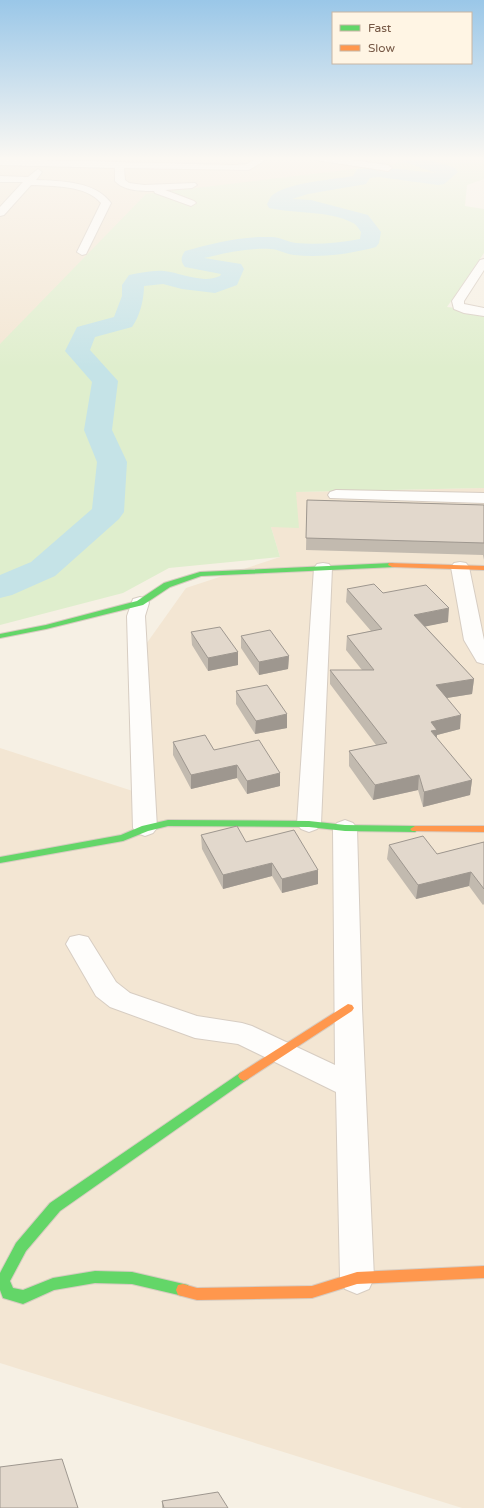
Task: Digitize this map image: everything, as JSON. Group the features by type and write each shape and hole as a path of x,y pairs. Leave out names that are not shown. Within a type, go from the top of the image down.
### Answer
{"street":[{"path":"82,252 94,227"},
{"path":"484,262 458,301 458,306 464,309 484,312"},
{"path":"336,495 484,498"},
{"path":"0,636 61,624 140,603 167,585 200,574 385,565 484,568"},
{"path":"309,824 323,568"},
{"path":"460,568 474,640 484,658"},
{"path":"140,603 136,616 145,828"},
{"path":"0,860 123,838 136,834 145,828 168,823 309,824 345,828 484,829"},
{"path":"345,828 350,1085 357,1278"},
{"path":"79,944 106,989 120,1000 195,1027 242,1034 281,1051 350,1085"},
{"path":"348,1008 281,1051 55,1207 21,1247 3,1281 8,1293 23,1298 54,1284 95,1277 132,1278 197,1294 312,1292 357,1278 484,1272"}],"shaded area":[{"path":"0,227 257,227 0,344"},
{"path":"484,488 484,1508 462,1508 0,1363 0,748 145,795 139,654 186,588 280,557 271,527 296,492"}],"green space":[{"path":"114,227 484,227 484,253 447,307 484,311 484,488 296,492 299,528 271,527 280,557 169,568 123,593 0,625 0,344"}],"building":[{"path":"307,500 484,505 484,543 306,538"},
{"path":"374,584 383,593 426,585 449,608 414,615 474,679 436,685 461,715 431,722 437,730 431,731 472,780 424,792 419,775 375,785 349,751 387,743 330,670 374,670 347,636 382,629 347,589"},
{"path":"220,627 238,652 208,658 191,632"},
{"path":"270,630 289,656 259,662 241,636"},
{"path":"267,685 287,714 256,721 236,691"},
{"path":"205,735 214,750 259,740 280,773 247,781 237,765 191,775 173,742"},
{"path":"237,826 246,842 294,830 318,870 282,879 272,863 223,875 201,835"},
{"path":"423,836 437,854 484,842 484,889 471,872 418,885 389,845"},
{"path":"62,1459 78,1508 0,1508 0,1467"},
{"path":"218,1492 228,1508 164,1508 162,1501"}],"waterway":[{"path":"0,588 43,569 108,512 112,462 98,430 105,381 77,351 85,332 124,322 133,296 133,285 137,280 163,277 182,282 215,286 229,280 233,269 192,263 192,255 230,246 255,243 274,243 294,249 343,248 369,243 371,232 367,227"}],"traffic: fast":[{"path":"0,636 46,627 140,603 167,585 200,574 392,565"},
{"path":"0,860 123,838 145,828 168,823 309,824 345,828 415,829"},
{"path":"183,1290 132,1278 95,1277 53,1284 23,1297 8,1293 3,1281 21,1247 55,1207 244,1076"}],"traffic: slow":[{"path":"392,565 484,568"},
{"path":"415,829 484,829"},
{"path":"244,1076 348,1008"},
{"path":"183,1290 197,1294 312,1292 357,1278 484,1272"}]}
